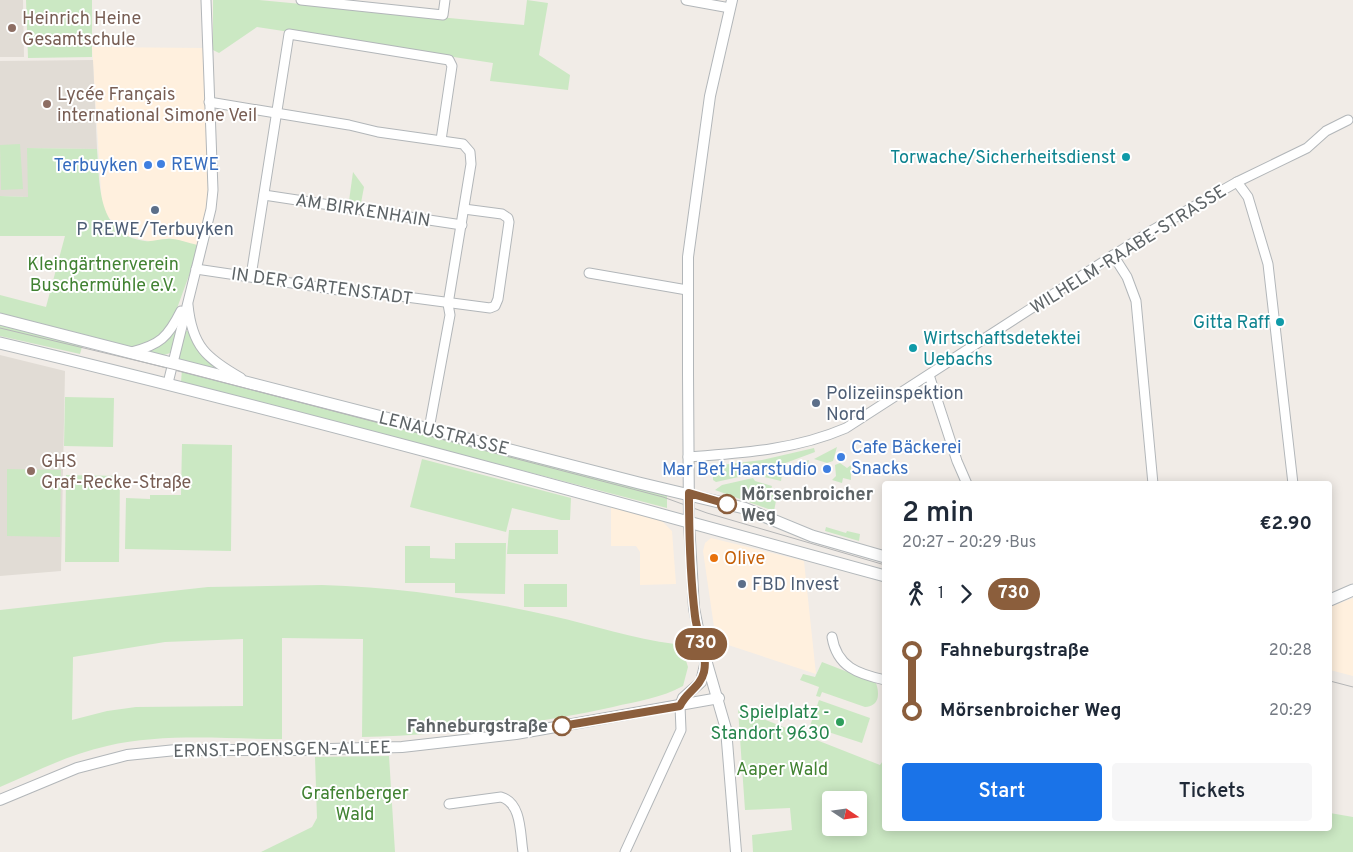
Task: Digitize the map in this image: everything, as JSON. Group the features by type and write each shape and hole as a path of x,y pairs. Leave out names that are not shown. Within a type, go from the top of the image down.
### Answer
{"main road":[{"name":"LENAUSTRASSE","path":"0,319 174,362 639,483 689,493 744,508 812,536 882,556"},
{"name":"LENAUSTRASSE","path":"0,342 168,383 555,484 689,523 882,575"},
{"path":"1332,599 1353,590"}],"street":[{"path":"168,383 211,209 213,190 206,0"},
{"path":"301,0 443,15 445,0"},
{"path":"686,0 731,4 710,96 688,257 687,290 689,523 693,595 700,639 719,698 727,735 736,852"},
{"path":"251,276 289,34 450,61 452,66 441,140"},
{"path":"209,102 349,125 378,132 463,144 470,152 471,164 448,304 450,315 428,429"},
{"name":"WILHELM-RAABE-STRASSE","path":"688,457 778,449 828,436 861,420 1113,255 1237,182 1307,148 1326,131 1348,120"},
{"path":"1237,182 1248,197 1268,264 1293,481"},
{"name":"AM BIRKENHAIN","path":"264,195 462,225"},
{"name":"IN DER GARTENSTADT","path":"196,269 448,304 490,308 495,306 498,299 509,226 508,218 502,214 464,209"},
{"path":"1113,255 1127,277 1136,301 1154,481"},
{"path":"589,273 687,290"},
{"path":"131,352 150,348 164,338 175,324 188,297"},
{"path":"188,297 190,327 195,339 204,352 219,366 249,383"},
{"path":"930,375 957,461 966,481"},
{"path":"832,637 834,650 842,662 882,679"},
{"path":"625,852 681,730 680,706 683,698 701,682 706,660"},
{"name":"ERNST-POENSGEN-ALLEE","path":"0,800 76,768 127,755 176,750 304,750 402,747 516,734 719,698"},
{"path":"449,804 501,797 507,799 512,803 517,814 523,852"}],"shaded area":[{"name":"Heinrich Heine Gesamtschule","path":"0,0 23,0 24,57 0,57"},
{"path":"92,47 205,48 212,176 202,242 197,245 169,238 153,242 128,236 109,218 102,206"},
{"name":"Lycée Français international Simone Veil","path":"93,60 97,149 28,148 28,197 0,196 0,61"},
{"name":"GHS Graf-Recke-Straße","path":"0,355 65,371 61,571 0,576"},
{"path":"611,506 662,521 672,531 676,584 640,585 640,552 636,546 611,546"},
{"path":"711,538 804,561 816,674 716,641 703,551 705,543"},
{"path":"1353,598 1353,676 1332,671 1332,606"}],"green space":[{"path":"26,0 92,0 92,57 28,58"},
{"path":"213,0 259,0 524,25 527,0 548,3 539,55 570,75 568,90 490,81 493,63 257,27 219,53 213,50"},
{"path":"20,144 23,189 1,190 0,145"},
{"name":"Kleingärtnerverein Buschermühle e.V.","path":"27,148 97,149 99,178 104,206 110,219 118,229 129,237 145,241 171,239 197,245 191,270 176,311 164,335 137,348 0,313 0,295 46,307 65,236 0,236 0,196 28,197"},
{"path":"353,172 364,187 361,203 349,201"},
{"path":"0,323 83,343 80,354 0,336"},
{"path":"177,330 177,337 172,351 165,355 147,353 157,347"},
{"path":"184,331 189,331 215,369 180,361 178,353"},
{"path":"182,369 667,493 667,508 181,382"},
{"path":"65,397 114,398 113,447 64,446"},
{"path":"182,444 232,445 231,551 125,549 126,498 150,499 150,495 181,495"},
{"path":"837,447 833,461 827,463 814,459"},
{"path":"814,448 815,452 761,472 716,482 713,480 713,466 762,460"},
{"path":"422,459 571,498 570,520 561,520 512,508 506,532 410,507"},
{"path":"809,460 805,475 787,470 788,467"},
{"path":"840,463 847,468 851,465 851,480 843,478 842,483 832,480 836,476 835,465"},
{"path":"7,469 61,470 60,537 7,536"},
{"path":"783,469 781,481 760,476"},
{"path":"66,475 120,476 119,562 65,562"},
{"path":"753,478 755,481 772,486 770,494 777,496 774,511 715,490 722,485"},
{"path":"826,527 846,533 847,531 860,534 859,541 825,531"},
{"path":"509,530 558,530 558,554 507,554"},
{"path":"455,543 506,543 505,594 455,593 455,583 405,583 405,546 430,546 430,558 455,559"},
{"path":"524,584 567,584 567,607 524,607"},
{"path":"351,586 467,599 675,644 675,648 683,651 688,667 683,686 658,696 613,707 551,719 488,728 362,737 363,639 282,638 282,739 172,738 128,742 93,749 0,787 0,610 208,587","holes":["243,639 243,706 136,707 107,711 72,720 73,657 165,642"]},
{"path":"822,662 876,683 878,696 876,702 865,707 822,692 820,697 816,696 819,687 800,680 803,674 815,677"},
{"name":"Spielplatz - Standort 9630","path":"819,700 870,718 862,743 810,726"},
{"name":"Aaper Wald","path":"738,709 880,765 882,762 882,831 1332,831 1332,813 1353,817 1353,852 753,852 752,835 792,830 790,808 745,810"},
{"name":"Grafenberger Wald","path":"389,756 395,852 261,852 312,827 317,818 315,757"}],"tram line":[{"path":"0,328 172,369 663,497 707,513 882,564"},
{"path":"1332,682 1353,687"}],"bus line":[{"name":"730","path":"562,726 680,706 683,698 690,694 701,682 706,660 696,623 693,595 689,536 689,493 727,504"}],"place":[{"name":"Heinrich Heine Gesamtschule","path":"12,28"},
{"name":"Lycée Français international Simone Veil","path":"47,104"},
{"name":"Torwache/Sicherheitsdienst","path":"1126,157"},
{"name":"REWE","path":"161,164"},
{"name":"Terbuyken","path":"148,165"},
{"name":"P REWE/Terbuyken","path":"155,210"},
{"name":"Gitta Raff","path":"1280,322"},
{"name":"Wirtschaftsdetektei Uebachs","path":"913,348"},
{"name":"Polizeiinspektion Nord","path":"816,403"},
{"name":"Cafe Bäckerei Snacks","path":"841,457"},
{"name":"Mar Bet Haarstudio","path":"827,469"},
{"name":"GHS Graf-Recke-Straße","path":"31,471"},
{"name":"Mörsenbroicher Weg","path":"727,504"},
{"name":"Olive","path":"714,558"},
{"name":"FBD Invest","path":"742,584"},
{"name":"Spielplatz - Standort 9630","path":"840,722"},
{"name":"Fahneburgstraße","path":"562,726"}]}
